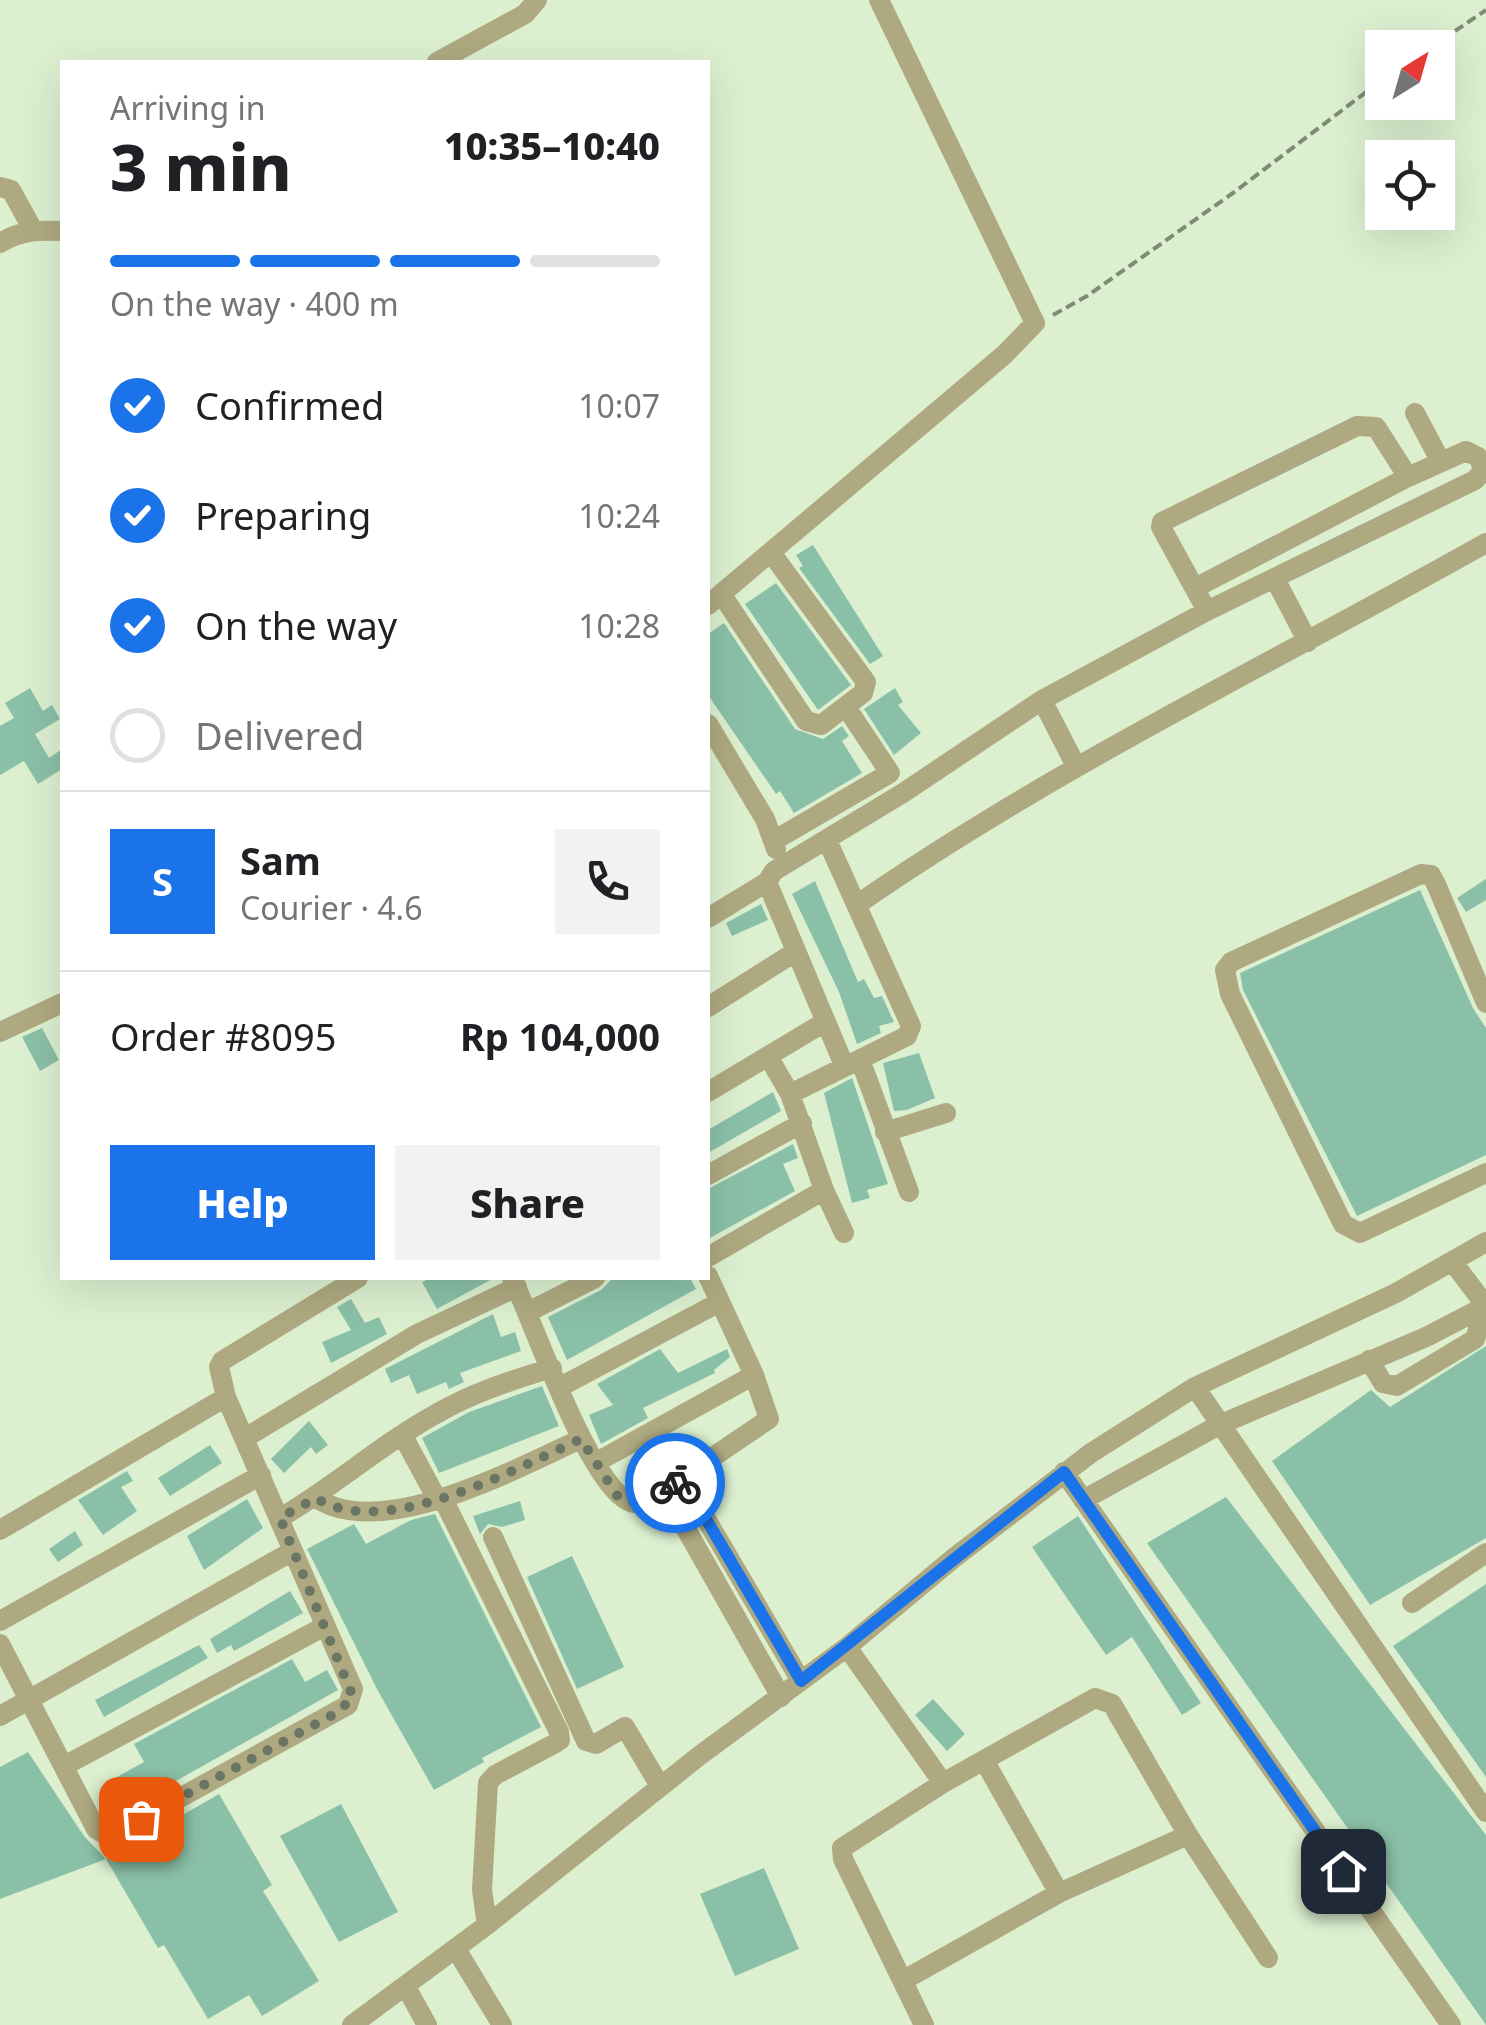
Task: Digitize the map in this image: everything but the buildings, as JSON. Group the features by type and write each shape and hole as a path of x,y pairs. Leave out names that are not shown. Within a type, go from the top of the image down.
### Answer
{"street":[{"path":"440,60 525,14 537,0"},
{"path":"772,554 866,682 862,693 821,725 806,721 715,600 1004,356 1035,323 879,0"},
{"path":"0,187 11,190 33,230"},
{"path":"0,243 14,234 60,230"},
{"path":"1415,414 1441,462"},
{"path":"1207,611 1162,527 1166,519 1363,424 1376,427 1408,477"},
{"path":"710,917 1042,700 1207,611 1483,473 1478,457 1471,452 1408,477 1195,588"},
{"path":"858,904 945,844 1076,766 1486,543"},
{"path":"1274,579 1308,642"},
{"path":"1042,700 1076,766"},
{"path":"775,840 890,772 846,707"},
{"path":"710,727 775,840 771,877 795,952 824,1022 852,1063 910,1192"},
{"path":"790,1094 907,1036 911,1026 827,840"},
{"path":"1486,1003 1436,884 1431,876 1422,874 1231,962 1225,970 1230,994 1343,1224 1350,1231 1360,1233 1486,1173"},
{"path":"710,1006 761,978 795,952"},
{"path":"0,1032 60,1003"},
{"path":"710,1091 824,1022"},
{"path":"770,1058 790,1094 824,1190 844,1233"},
{"path":"885,1132 946,1112"},
{"path":"710,1174 802,1123"},
{"path":"710,1256 824,1190"},
{"path":"352,2025 487,1925 660,1786 847,1647 1064,1472 1145,1416 1194,1388 1396,1293 1486,1242"},
{"path":"1369,1360 1383,1384 1397,1386 1465,1348 1482,1326 1486,1306 1452,1261"},
{"path":"0,1644 102,1835 125,1828 348,1705 353,1690 226,1397 218,1367 355,1280"},
{"path":"528,1312 591,1280"},
{"path":"244,1438 417,1334 514,1282 581,1439 618,1497 634,1504 664,1490 766,1424 770,1412 709,1280"},
{"path":"280,1518 453,1405 556,1377 718,1303"},
{"path":"1084,1500 1219,1425 1426,1337 1486,1306"},
{"path":"594,1463 754,1375"},
{"path":"1194,1388 1486,1812"},
{"path":"0,1530 226,1397"},
{"path":"403,1436 559,1732 560,1740 495,1775 488,1783 482,1890 487,1925"},
{"path":"316,1498 328,1506 363,1511 440,1500 581,1439"},
{"path":"1064,1472 1451,2025"},
{"path":"0,1621 261,1475"},
{"path":"682,1478 801,1681"},
{"path":"664,1490 781,1696"},
{"path":"493,1537 586,1741 596,1744 625,1727 660,1786"},
{"path":"0,1716 291,1552"},
{"path":"1412,1603 1486,1553"},
{"path":"718,1589 739,1578"},
{"path":"64,1766 325,1626"},
{"path":"847,1647 943,1783"},
{"path":"924,2025 843,1858 842,1848 943,1783 1095,1698 1112,1704 1188,1835 1268,1958"},
{"path":"985,1762 1059,1892"},
{"path":"904,1980 1059,1892 1188,1835"},
{"path":"456,1949 502,2025"},
{"path":"406,1987 426,2025"}],"path":[{"path":"1455,31 1486,10"},
{"path":"1035,323 1087,296 1365,92"}],"way so far":[{"path":"141,1819 338,1712 353,1697 280,1518 316,1498 342,1510 363,1511 438,1501 581,1439 618,1497 626,1502 634,1504 650,1498 675,1483"}],"route":[{"path":"675,1483 682,1478 801,1681 1064,1472 1343,1871"}]}
